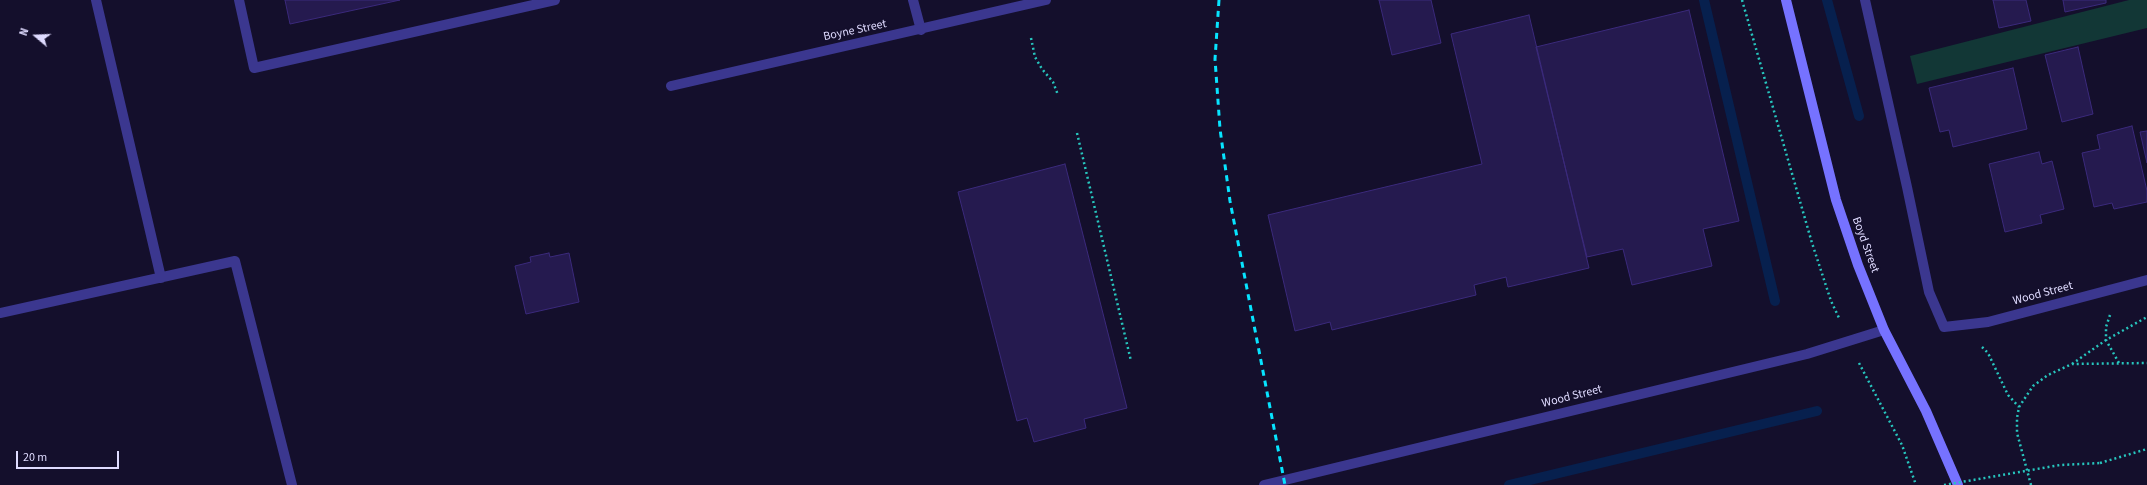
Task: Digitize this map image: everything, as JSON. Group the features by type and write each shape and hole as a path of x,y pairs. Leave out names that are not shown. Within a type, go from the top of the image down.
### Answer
{"main road":[{"name":"Boyd Street","path":"1786,0 1836,200 1858,266 1884,330 1926,411 1958,485"}],"street":[{"path":"96,0 161,278"},
{"path":"239,0 254,68 555,0"},
{"path":"913,0 921,30"},
{"name":"Boyne Street","path":"671,86 921,30 1046,0"},
{"path":"1865,0 1907,186 1929,292 1944,327"},
{"path":"0,313 234,261 292,485"},
{"name":"Wood Street","path":"1944,327 1988,322 2147,280"},
{"name":"Wood Street","path":"1264,485 1807,354 1884,330"}],"path":[{"path":"1742,0 1771,107 1831,301"},
{"path":"1031,38 1035,57 1042,70 1053,82 1058,95"},
{"path":"1077,132 1131,361"},
{"path":"2118,287 2106,327 2106,340 2119,363"},
{"path":"2031,485 2017,433 2019,407 2033,386 2048,375 2072,364 2106,340 2147,317"},
{"path":"1944,327 1972,336 1988,353 2008,394 2019,407"},
{"path":"2072,364 2147,363"},
{"path":"1866,379 1902,444 1916,485"},
{"path":"1944,485 2060,465 2100,463 2147,448"}],"green space":[{"path":"2129,0 2147,0 2147,28 1917,84 1910,56"}],"building":[{"path":"285,0 400,0 290,24"},
{"path":"1379,0 1431,0 1441,43 1392,55"},
{"path":"1993,0 2026,0 2031,21 1999,28"},
{"path":"2063,0 2106,0 2106,3 2065,12"},
{"path":"1689,10 1739,221 1703,229 1712,266 1632,285 1623,249 1587,257 1536,47"},
{"path":"1529,15 1589,268 1508,287 1506,277 1474,285 1476,295 1332,330 1330,322 1295,331 1268,215 1482,164 1451,34"},
{"path":"2078,47 2093,114 2062,122 2045,55"},
{"path":"2013,68 2027,129 1953,147 1949,130 1940,132 1929,88"},
{"path":"2132,126 2147,191 2147,202 2114,209 2112,203 2094,207 2082,153 2100,149 2097,135"},
{"path":"2147,131 2147,163 2140,132"},
{"path":"2039,152 2042,164 2052,161 2064,209 2040,215 2042,223 2005,232 1989,164"},
{"path":"1065,164 1127,408 1084,419 1086,428 1034,442 1027,418 1017,421 958,192"},
{"path":"549,253 550,257 569,253 579,302 526,314 515,266 531,262 530,257"}],"waterway":[{"path":"1704,0 1775,301"},
{"path":"1827,0 1859,116"},
{"path":"1509,485 1817,411"}],"railway":[{"path":"1219,0 1215,59 1220,129 1230,201 1285,485"}]}
